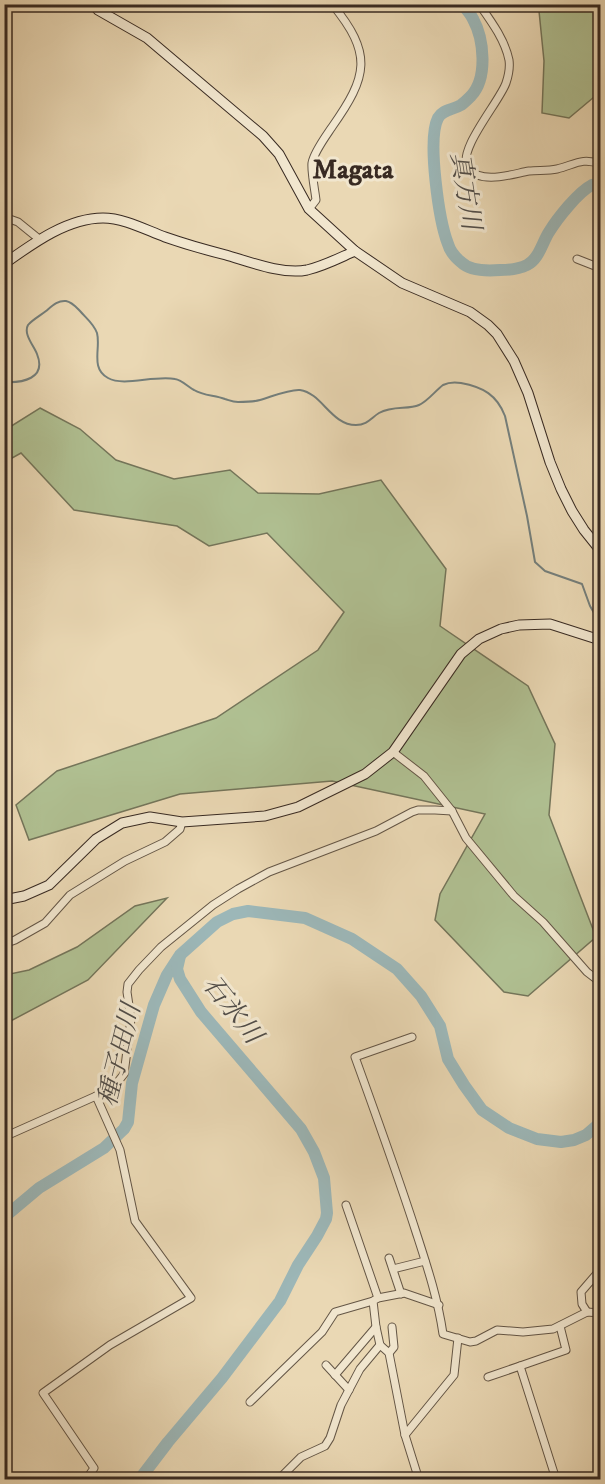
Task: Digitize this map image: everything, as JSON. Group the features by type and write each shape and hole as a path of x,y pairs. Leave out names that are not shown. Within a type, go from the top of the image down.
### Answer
{"main road":[{"path":"93,4 98,10 147,38 263,136 279,154 309,208 355,251 402,283 470,312 497,334 514,361 528,393 561,489 584,530 600,550"},
{"path":"4,264 39,239 61,228 103,218 122,221 176,241 278,270 305,270 355,251"},
{"path":"4,900 24,896 49,885 96,838 122,823 150,817 183,822 265,816 298,807 365,774 393,752 460,654 479,639 501,629 519,624 550,624 600,640"}],"street":[{"path":"309,208 316,200 312,163 324,139 353,94 360,80 362,65 360,48 332,4"},
{"path":"478,4 502,38 509,58 509,67 507,82 502,93 474,137 467,153 465,159 469,169 484,176 496,177 559,169 585,160 600,164"},
{"path":"4,217 18,222 39,239"},
{"path":"577,259 600,268"},
{"path":"393,752 424,776 452,811 466,837 514,896 543,922 587,972 600,982"},
{"path":"4,1137 96,1096 116,1084 124,1074 131,1018 128,984 161,947 213,905 269,872 376,831 412,812 418,810 452,811"},
{"path":"4,944 45,923 70,895 125,861 165,842 180,829 183,822"},
{"path":"412,1037 355,1057 400,1181 439,1305 443,1334 470,1342 497,1330 523,1332 553,1329 587,1312 600,1314"},
{"path":"86,1479 94,1468 43,1393 110,1345 191,1298 135,1221 120,1150 96,1096"},
{"path":"346,1205 375,1300 376,1327 380,1346 389,1353 405,1435 419,1479"},
{"path":"389,1258 400,1294"},
{"path":"393,1269 425,1261"},
{"path":"587,1312 582,1304 580,1292 600,1270"},
{"path":"250,1402 322,1332 335,1312 404,1293 439,1305"},
{"path":"389,1353 394,1347 392,1326"},
{"path":"489,1377 566,1350 560,1326"},
{"path":"335,1375 376,1327"},
{"path":"405,1435 454,1375 458,1338"},
{"path":"278,1479 301,1457 325,1446 341,1405 360,1369 380,1346"},
{"path":"326,1365 349,1390"},
{"path":"519,1366 554,1473 548,1479"}],"green space":[{"path":"537,5 588,5 600,15 600,92 569,118 542,113 544,61"},
{"path":"40,408 80,429 116,460 174,479 230,470 258,493 319,494 381,480 446,569 440,626 528,686 555,744 549,815 596,937 528,996 504,992 435,920 440,894 485,814 332,781 180,794 29,840 16,805 57,771 216,718 318,650 344,612 267,533 209,546 177,526 74,510 21,453 5,462 5,430"},
{"path":"167,898 88,980 5,1024 5,975 29,970 77,947 135,906"}],"waterway":[{"name":"真方川","path":"462,4 473,19 480,37 482,47 480,79 465,102 440,115 435,128 434,143 441,218 453,254 465,265 479,270 510,269 527,265 537,255 549,232 568,206 586,188 600,184"},
{"path":"4,382 18,382 36,374 39,362 28,336 28,325 53,305 63,301 74,305 94,327 98,339 99,369 108,378 115,380 175,379 198,392 236,402 257,401 300,390 315,397 340,420 356,425 366,423 384,411 419,405 448,383 476,387 493,397 505,416 535,562 545,571 582,584 590,606 600,623"},
{"name":"石氷川","path":"4,1220 39,1188 104,1148 124,1129 128,1122 132,1083 154,1005 167,975 180,955 217,922 233,914 248,911 305,918 352,939 397,969 421,996 440,1026 448,1059 464,1085 482,1110 509,1128 537,1139 561,1142 586,1135 600,1123"},
{"name":"石氷川","path":"139,1480 222,1378 280,1301 298,1265 317,1236 327,1213 324,1178 314,1152 301,1129 201,1012 180,979 177,969 180,956"}],"district":[{"name":"Magata","path":"353,170"}],"water label":[{"name":"種子田川","path":"120,1055"}]}
